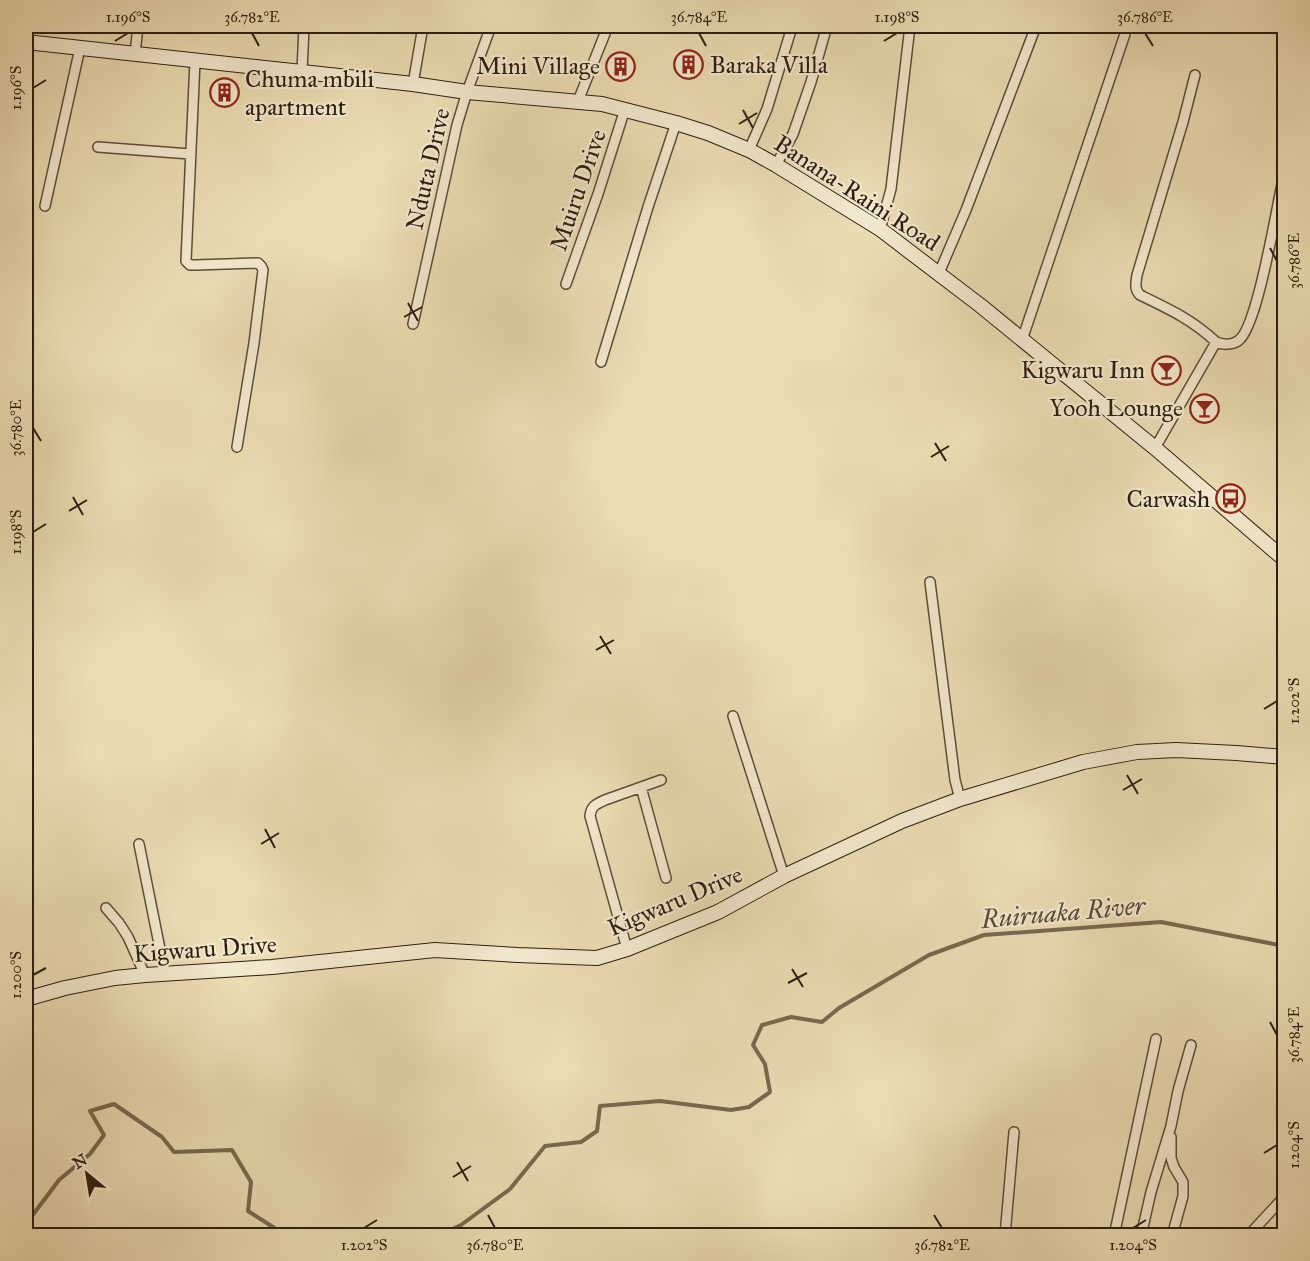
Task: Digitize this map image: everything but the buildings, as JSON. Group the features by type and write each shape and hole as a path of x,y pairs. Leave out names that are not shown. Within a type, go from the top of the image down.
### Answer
{"main road":[{"name":"Banana-Raini Road","path":"26,42 413,84 467,92 602,104 708,133 749,150 777,165 880,229 939,273 1155,448 1284,559"},
{"name":"Kigwaru Drive","path":"26,999 65,988 145,975 272,967 435,950 597,958 627,949 718,912 784,876 902,820 960,799 1083,762 1137,752 1176,750 1284,758"}],"street":[{"path":"135,54 138,26"},
{"path":"302,72 304,26"},
{"path":"413,84 423,26"},
{"name":"Nduta Drive","path":"412,324 457,125 491,26"},
{"path":"578,101 608,26"},
{"path":"777,165 793,134 827,26"},
{"path":"880,229 891,189 910,26"},
{"path":"939,273 966,210 1036,26"},
{"path":"749,150 770,99 792,27"},
{"path":"1022,340 1125,34"},
{"path":"45,206 80,48"},
{"path":"195,61 186,261 196,265 258,263 262,270 254,343 237,447"},
{"path":"1195,75 1137,275 1137,292 1200,327 1216,342 1226,345 1239,340 1245,332 1260,289 1284,175"},
{"name":"Muiru Drive","path":"566,284 625,109"},
{"path":"601,362 676,123"},
{"path":"98,147 190,154"},
{"path":"1155,448 1216,342"},
{"path":"930,582 955,780 960,799"},
{"path":"733,716 784,876"},
{"path":"627,949 590,816 591,809 596,804 661,780"},
{"path":"641,787 666,878"},
{"path":"139,844 165,974"},
{"path":"106,908 128,937 145,975"},
{"path":"1114,1236 1156,1039"},
{"path":"1141,1236 1191,1045"},
{"path":"1171,1126 1171,1158 1183,1182 1183,1196 1172,1236"},
{"path":"1005,1236 1014,1132"},
{"path":"1248,1236 1284,1197"}],"waterway":[{"name":"Ruiruaka River","path":"438,1236 461,1225 510,1189 545,1146 581,1142 597,1131 600,1106 660,1101 731,1110 749,1107 770,1092 765,1064 753,1045 762,1025 791,1017 822,1022 839,1008 929,955 984,935 1161,922 1284,946"},
{"name":"Ruiruaka River","path":"26,1224 59,1180 90,1154 104,1135 90,1111 114,1104 162,1137 174,1152 232,1150 251,1182 248,1211 287,1236"}],"place":[{"name":"Baraka Villa","path":"689,65"},
{"name":"Mini Village","path":"621,66"},
{"name":"Chuma mbili apartment","path":"224,93"},
{"name":"Kigwaru Inn","path":"1166,370"},
{"name":"Yooh Lounge","path":"1204,408"},
{"name":"Carwash","path":"1231,499"}]}
